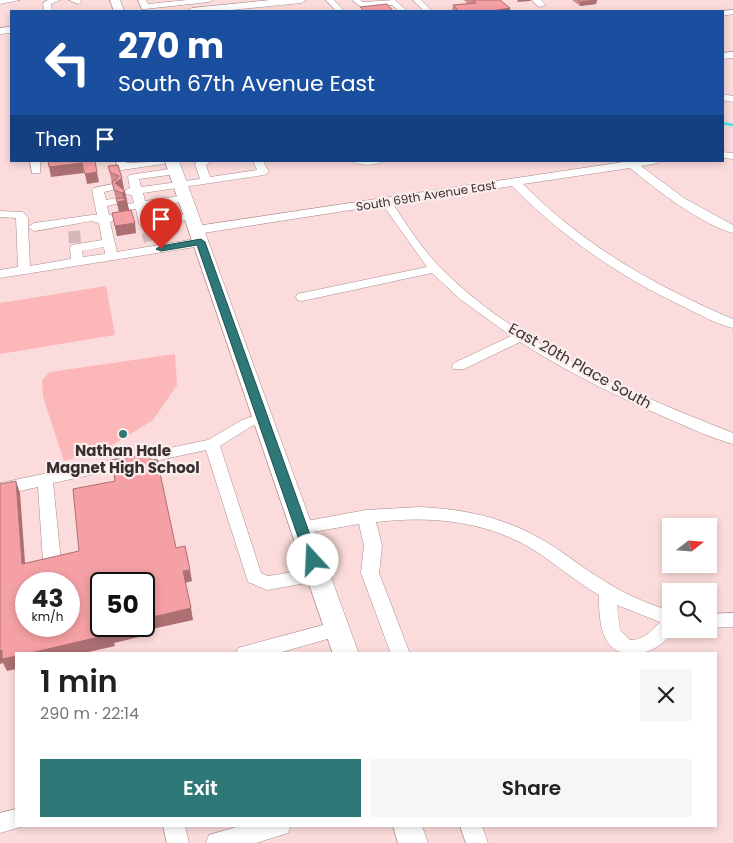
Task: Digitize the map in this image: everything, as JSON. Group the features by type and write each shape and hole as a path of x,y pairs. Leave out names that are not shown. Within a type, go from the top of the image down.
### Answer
{"main road":[{"path":"190,6 245,9 300,0"},
{"path":"175,174 197,229 345,652"}],"street":[{"path":"0,2 16,0"},
{"path":"48,10 47,3 56,0"},
{"path":"142,0 145,7 160,3 190,6 207,0"},
{"path":"330,0 339,10"},
{"path":"356,0 361,5 394,2 402,10"},
{"path":"417,0 427,10"},
{"path":"121,162 122,167 175,174 206,181 264,172 259,162"},
{"name":"South 69th Avenue East","path":"197,229 647,162"},
{"path":"137,210 132,177 175,174 204,163 206,181"},
{"path":"632,164 657,186 677,200 733,229"},
{"path":"0,274 78,262 111,250 137,210 175,174"},
{"path":"515,182 550,218 601,255 652,286 733,324"},
{"path":"111,250 98,190 137,210 197,229"},
{"name":"East 20th Place South","path":"386,202 409,237 435,269 470,300 520,337 649,405 733,439"},
{"path":"101,206 137,210"},
{"path":"101,206 137,210 197,229"},
{"path":"74,236 101,206"},
{"path":"0,214 19,214 22,218 24,271"},
{"path":"34,227 74,236 111,250"},
{"path":"74,236 78,262"},
{"path":"302,297 435,269"},
{"path":"459,366 520,337"},
{"path":"0,489 212,444 246,423 263,418"},
{"path":"212,444 254,577 267,583 318,575"},
{"path":"45,480 52,561"},
{"path":"301,528 389,513 435,513 470,517 510,530 534,543 608,592 638,607 662,615"},
{"path":"366,516 373,546 370,573 400,652"},
{"path":"608,592 612,633 622,645 629,649 643,648 662,635"},
{"path":"717,621 733,620"},
{"path":"252,652 338,629"},
{"path":"0,823 15,819"},
{"path":"174,827 178,843"},
{"path":"216,843 276,827"},
{"path":"471,827 477,843"}],"shaded area":[{"path":"106,286 115,335 0,354 0,303"},
{"path":"175,354 177,385 153,420 106,449 64,461 43,397 42,380 50,372"}],"building":[{"path":"473,0 500,0 510,8 458,10 453,5 476,3"},
{"path":"578,0 597,0 580,2"},
{"path":"387,4 392,10 363,10 360,7"},
{"path":"48,162 95,162 97,172 85,174 82,163 49,167"},
{"path":"118,165 122,178 115,183 125,191 122,193 114,190 112,181 116,180 119,176 110,172 108,166"},
{"path":"122,198 127,200 117,202 116,199"},
{"path":"131,210 135,223 115,226 112,213"},
{"path":"150,454 151,460 157,459 176,548 185,546 190,570 183,571 191,608 155,616 155,572 90,572 90,637 99,637 35,652 15,652 15,656 2,659 2,650 0,651 0,484 16,481 22,564 79,551 73,489 115,481 112,460"}],"waterway":[{"path":"724,123 733,125"}],"tunnel":[{"path":"74,231 75,243"},
{"path":"147,232 150,241"}],"place":[{"name":"Nathan Hale Magnet High School","path":"123,434"}],"route":[{"path":"161,249 201,242 313,560"}]}
